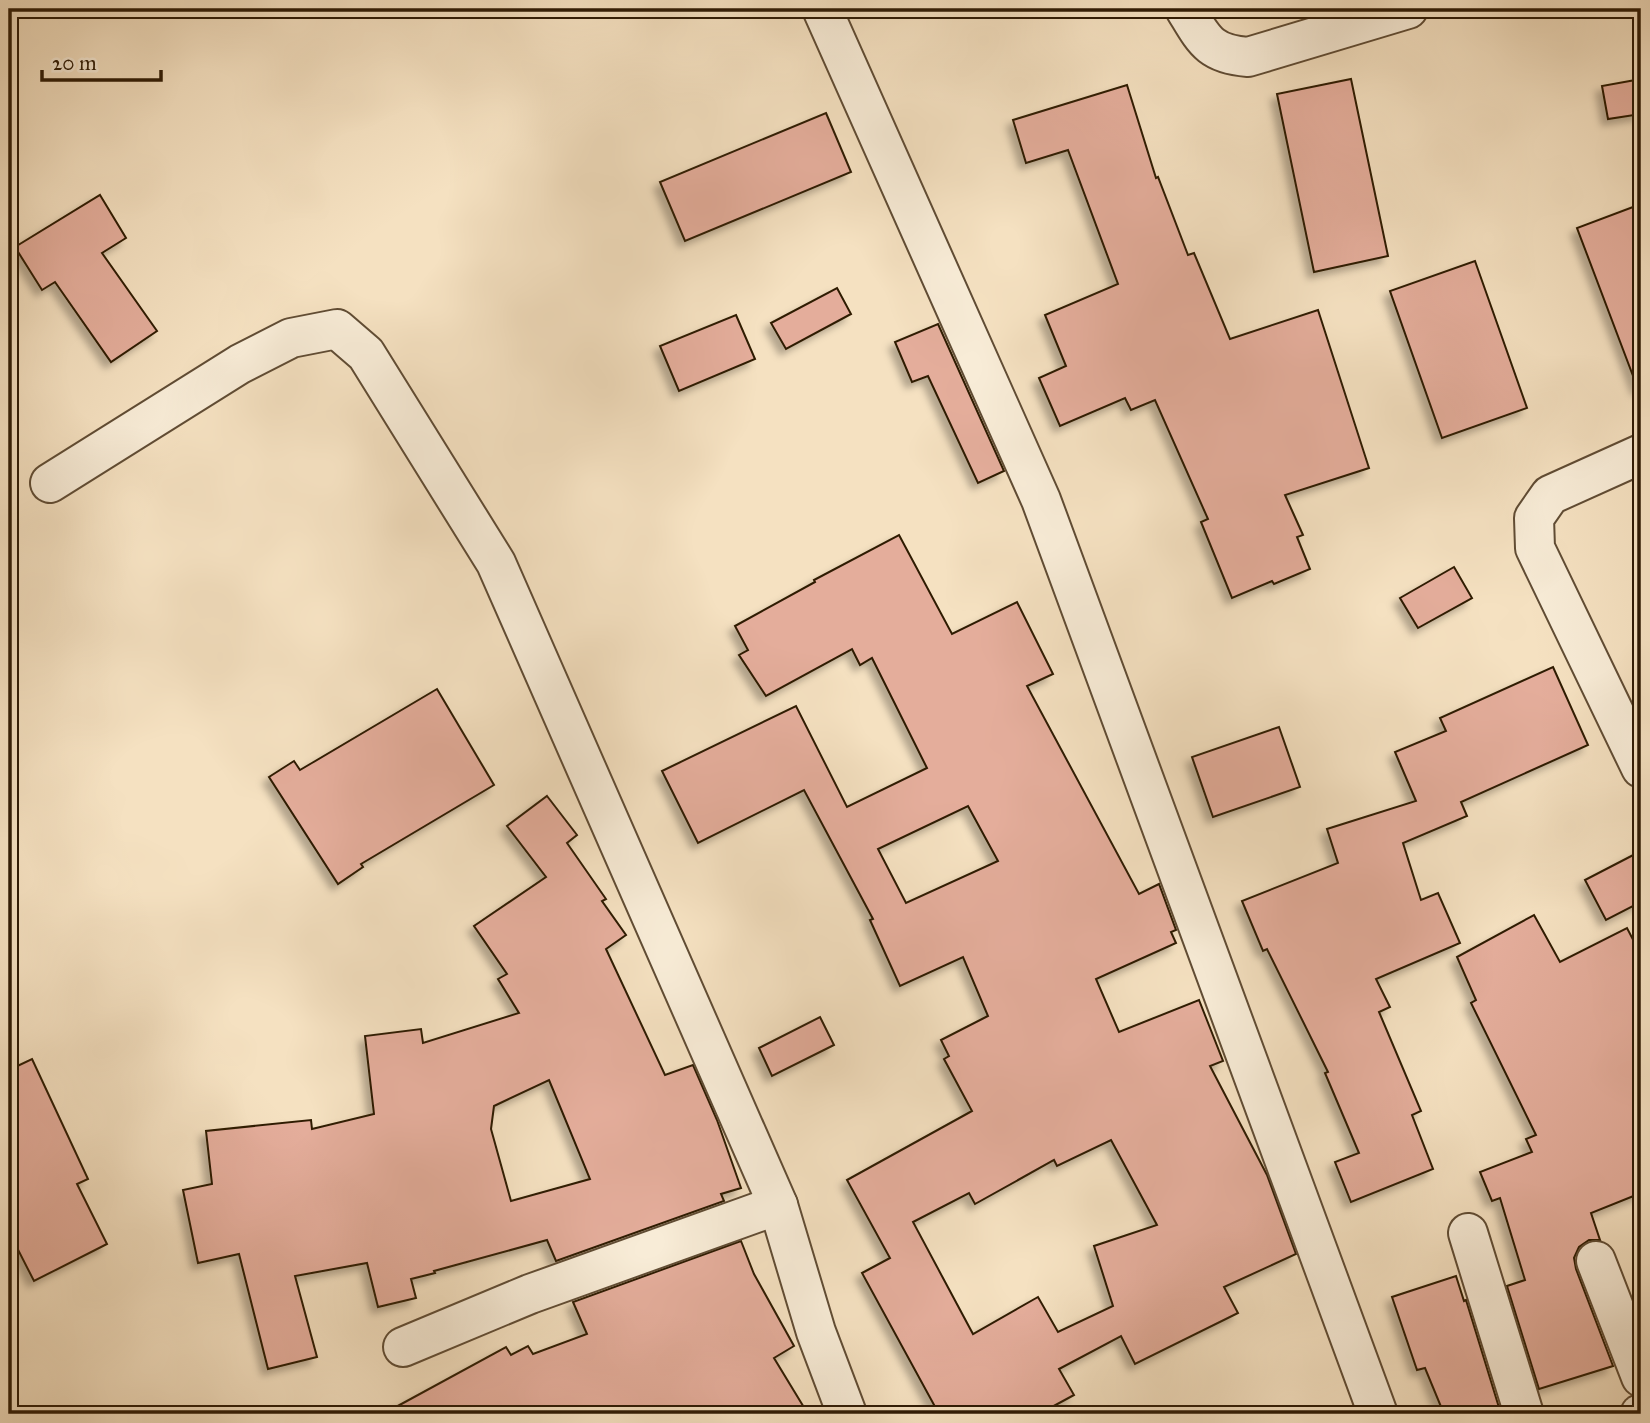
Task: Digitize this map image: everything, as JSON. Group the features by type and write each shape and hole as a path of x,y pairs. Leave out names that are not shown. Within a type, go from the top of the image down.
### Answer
{"street":[{"path":"822,9 1041,500 1378,1414"},
{"path":"1185,9 1205,42 1214,49 1228,56 1248,57 1408,9"},
{"path":"50,483 240,364 291,338 337,329 366,354 496,563 778,1205 816,1332 847,1414"},
{"path":"1641,454 1550,495 1534,517 1535,548 1641,768"},
{"path":"403,1348 530,1294 778,1205"},
{"path":"1468,1233 1524,1414"},
{"path":"1597,1261 1641,1377"}],"building":[{"path":"1351,79 1388,256 1314,272 1277,94"},
{"path":"1641,79 1641,114 1608,119 1602,86"},
{"path":"1127,85 1156,178 1158,177 1188,255 1194,253 1230,339 1318,310 1369,468 1285,495 1303,535 1297,537 1310,569 1232,598 1201,522 1208,519 1155,400 1131,410 1125,398 1060,426 1039,378 1066,366 1045,315 1118,284 1068,150 1026,163 1013,120"},
{"path":"826,113 851,172 685,241 660,182"},
{"path":"100,195 126,238 102,253 157,331 111,362 55,282 42,290 15,247"},
{"path":"1641,204 1641,388 1638,389 1577,228"},
{"path":"1475,261 1527,408 1442,438 1390,291"},
{"path":"837,288 851,314 786,349 771,323"},
{"path":"736,315 755,359 679,391 660,346"},
{"path":"938,324 1004,471 978,483 928,376 912,382 895,342"},
{"path":"899,535 952,634 1017,602 1053,674 1027,686 1139,894 1159,884 1176,930 1171,932 1176,943 1096,979 1119,1032 1199,1000 1223,1061 1210,1066 1267,1175 1296,1254 1224,1287 1238,1313 1135,1364 1121,1336 1059,1369 1074,1395 1039,1414 939,1414 862,1273 890,1258 847,1180 972,1111 944,1059 949,1056 941,1040 988,1016 963,957 900,986 870,920 873,919 804,790 698,843 662,771 796,706 847,807 927,768 872,658 860,665 852,649 766,696 739,655 748,650 735,626 815,582 814,580","holes":["968,806 998,861 906,903 878,849","1111,1140 1157,1225 1094,1246 1113,1306 1058,1332 1038,1297 973,1334 913,1222 969,1193 975,1204 1054,1160 1057,1166"]},
{"path":"1454,567 1472,598 1418,628 1400,598"},
{"path":"1553,667 1588,745 1461,802 1467,816 1403,843 1421,900 1438,893 1460,943 1376,979 1390,1007 1379,1012 1421,1111 1412,1115 1433,1169 1351,1202 1335,1162 1359,1153 1325,1073 1328,1072 1267,949 1263,951 1242,901 1338,863 1327,829 1416,801 1395,752 1446,731 1440,718"},
{"path":"437,689 494,785 361,864 363,867 338,884 269,777 294,761 300,770"},
{"path":"1279,727 1300,787 1213,817 1192,757"},
{"path":"547,796 577,835 567,843 606,899 602,901 626,935 606,949 665,1075 693,1065 717,1120 741,1188 721,1194 724,1201 556,1261 547,1240 434,1271 435,1273 411,1279 416,1298 378,1307 367,1263 295,1276 317,1357 268,1369 239,1254 198,1263 183,1190 212,1184 206,1131 311,1120 312,1129 374,1114 365,1036 421,1029 423,1043 519,1013 498,979 507,974 474,926 546,877 507,826","holes":["549,1080 590,1179 511,1201 491,1129 494,1106"]},
{"path":"1641,851 1641,902 1606,920 1585,880"},
{"path":"1534,915 1560,962 1627,928 1641,955 1641,1193 1591,1213 1600,1240 1589,1240 1579,1247 1574,1258 1613,1366 1539,1389 1507,1286 1525,1280 1500,1198 1492,1201 1480,1172 1532,1152 1526,1139 1536,1135 1471,1003 1476,1000 1457,957"},
{"path":"820,1017 834,1045 772,1076 759,1048"},
{"path":"32,1059 88,1179 77,1184 107,1244 34,1281 9,1232 9,1070"},
{"path":"741,1241 754,1274 794,1346 774,1358 808,1414 383,1414 506,1347 511,1355 528,1346 533,1354 587,1334 573,1302"},
{"path":"1456,1276 1501,1414 1444,1414 1425,1368 1417,1370 1392,1297"}]}
